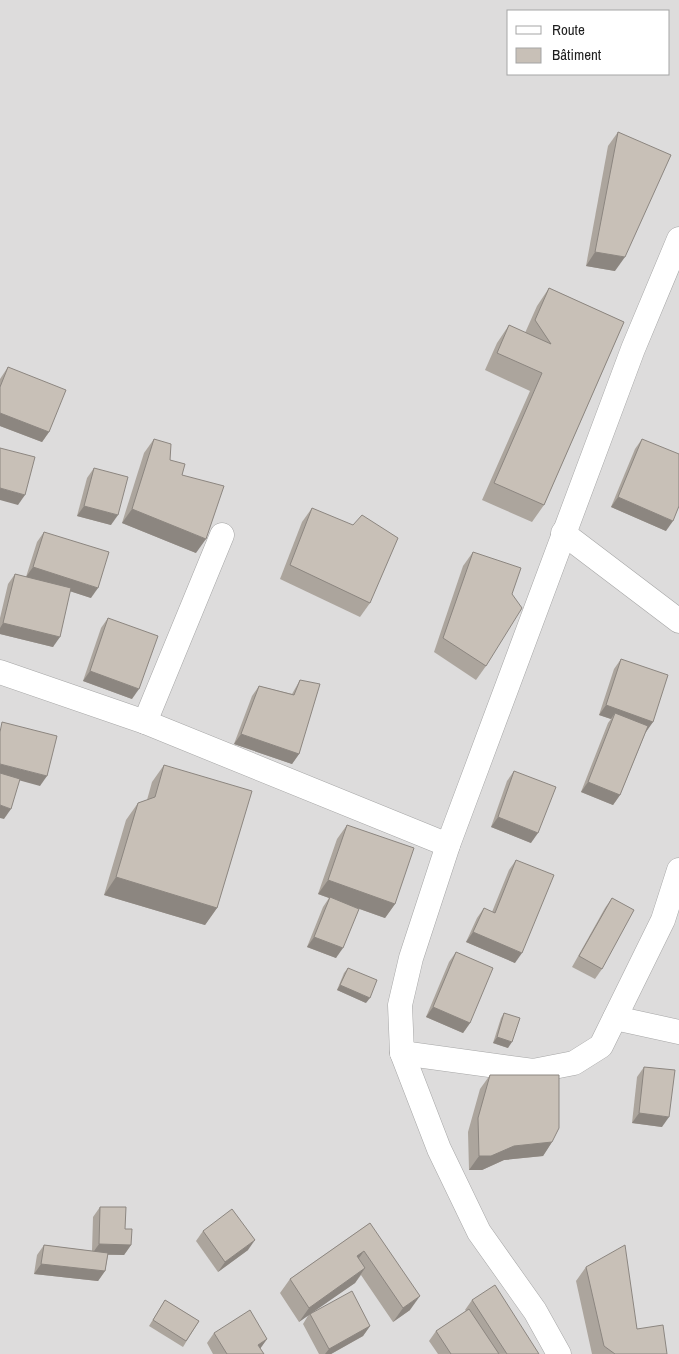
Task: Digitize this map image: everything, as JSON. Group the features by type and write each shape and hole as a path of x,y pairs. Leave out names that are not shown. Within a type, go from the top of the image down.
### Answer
{"street":[{"path":"559,1354 535,1311 479,1232 439,1149 402,1053 400,1005 411,958 448,845 633,349 679,239"},
{"path":"563,533 679,621"},
{"path":"145,722 222,535"},
{"path":"0,672 145,722 448,845"},
{"path":"402,1053 533,1071 574,1063 601,1046 663,920 679,870"},
{"path":"615,1018 679,1032"}],"shaded area":[{"path":"0,0 679,0 679,1354 0,1354"}],"building":[{"path":"618,132 671,155 625,257 595,252"},
{"path":"549,288 624,322 544,505 494,483 542,373 497,353 509,325 551,344 535,320"},
{"path":"8,367 66,390 49,432 0,413 0,387"},
{"path":"154,439 171,444 170,460 185,464 182,475 224,486 206,539 132,509"},
{"path":"642,439 679,454 679,506 673,521 618,497"},
{"path":"0,448 35,457 25,495 0,488"},
{"path":"94,468 128,477 118,515 84,506"},
{"path":"312,508 353,525 362,515 398,538 370,603 290,565"},
{"path":"44,532 109,552 98,588 33,567"},
{"path":"473,552 521,568 512,594 522,608 486,666 443,638"},
{"path":"15,574 71,588 60,637 3,623"},
{"path":"108,618 158,636 139,689 90,671"},
{"path":"621,659 668,675 653,722 606,705"},
{"path":"300,680 320,684 299,754 241,734 259,686 294,695"},
{"path":"615,713 648,726 620,795 588,782"},
{"path":"2,722 57,736 47,776 0,764 0,732"},
{"path":"164,765 252,791 217,908 116,877 138,803 155,797"},
{"path":"514,771 556,787 538,833 498,817"},
{"path":"0,773 20,779 11,809 0,805"},
{"path":"347,825 414,848 395,904 328,880"},
{"path":"516,860 554,875 522,953 473,932 484,908 495,913"},
{"path":"330,897 359,909 343,948 314,937"},
{"path":"612,898 634,910 602,969 579,956"},
{"path":"456,952 493,968 470,1023 433,1007"},
{"path":"348,968 377,980 370,998 340,985"},
{"path":"504,1013 520,1018 512,1042 497,1037"},
{"path":"644,1067 675,1070 669,1117 639,1113"},
{"path":"490,1075 559,1075 559,1128 552,1142 514,1146 491,1156 479,1156 478,1118"},
{"path":"100,1207 126,1207 125,1229 132,1229 131,1245 99,1244"},
{"path":"232,1209 255,1240 225,1262 203,1231"},
{"path":"370,1223 420,1296 403,1308 364,1251 357,1256 365,1268 309,1308 290,1279"},
{"path":"44,1245 108,1253 105,1271 41,1264"},
{"path":"625,1245 637,1329 663,1325 667,1354 615,1354 604,1346 586,1267"},
{"path":"495,1285 539,1354 507,1354 472,1300"},
{"path":"352,1291 370,1326 329,1349 310,1314"},
{"path":"165,1300 199,1321 186,1341 153,1320"},
{"path":"469,1309 499,1354 451,1354 436,1331"},
{"path":"250,1310 267,1339 258,1345 264,1354 227,1354 214,1333"}]}
